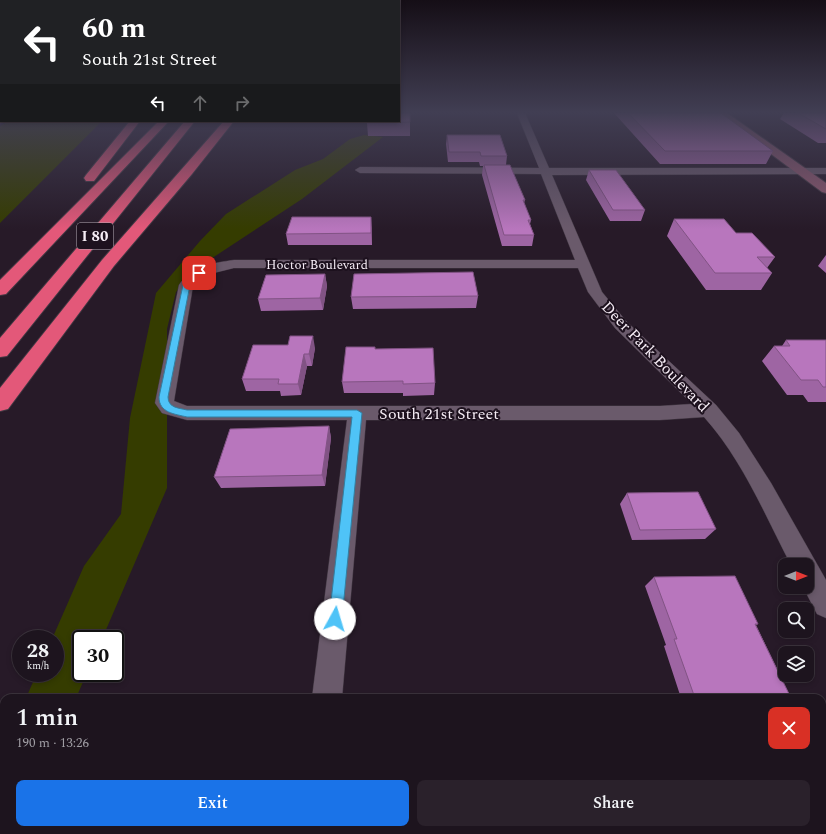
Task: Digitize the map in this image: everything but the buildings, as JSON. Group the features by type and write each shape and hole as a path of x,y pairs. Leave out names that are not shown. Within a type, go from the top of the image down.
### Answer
{"highway":[{"path":"0,290 112,152"},
{"name":"I 80","path":"0,290 134,152"},
{"name":"I 80","path":"0,351 164,152"},
{"path":"0,403 108,264 204,152"}],"main road":[{"path":"775,152 826,189"}],"street":[{"name":"Deer Park Boulevard","path":"538,152 595,292 607,309 680,383 709,410 729,433 745,457 800,558"},
{"path":"360,170 826,171"},
{"name":"Hoctor Boulevard","path":"169,408 164,403 164,397 186,285 191,278 205,270 234,264 583,264"},
{"name":"South 21st Street","path":"169,408 187,413 660,413 709,410"},
{"path":"327,694 357,413"},
{"path":"814,583 826,605"}],"green space":[{"path":"0,152 71,152 0,223"},
{"path":"333,152 364,152 302,199 191,272 176,292 167,329 167,488 106,630 72,630 72,682 83,682 78,694 28,694 33,682 64,682 64,630 56,630 84,566 121,514 130,418 156,293 200,241 226,214 295,170 323,159"}],"route":[{"path":"199,273 191,278 186,285 164,397 164,403 169,408 187,413 357,413 335,619"}]}
